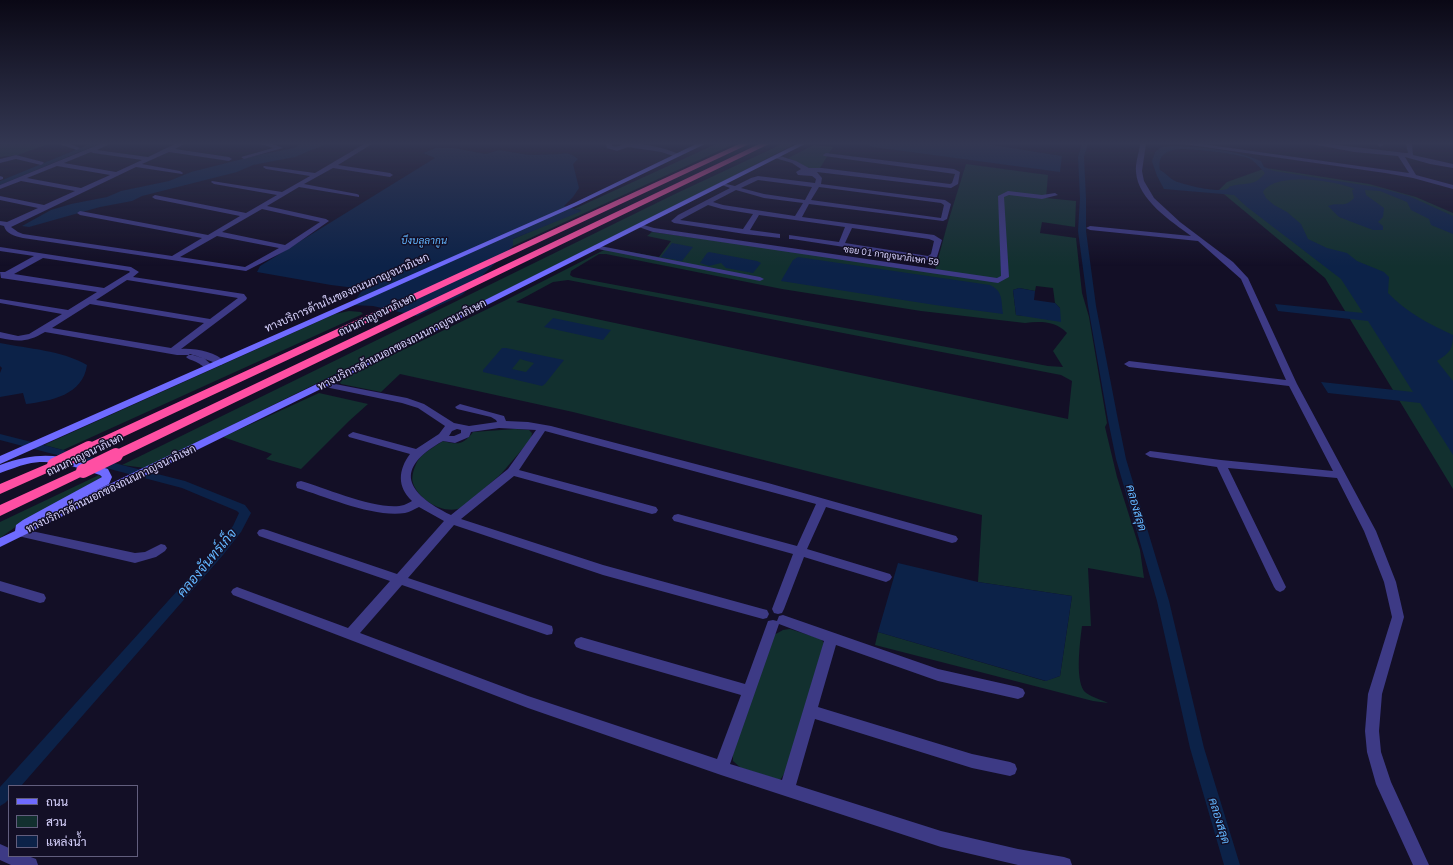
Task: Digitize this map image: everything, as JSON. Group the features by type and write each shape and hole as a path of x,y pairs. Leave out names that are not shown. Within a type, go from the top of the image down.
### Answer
{"highway":[{"name":"ถนนกาญจนาภิเษก","path":"0,489 660,184"},
{"name":"ถนนกาญจนาภิเษก","path":"0,511 682,184"}],"main road":[{"name":"ทางบริการด้านในของถนนกาญจนาภิเษก","path":"4,459 617,184"},
{"name":"ทางบริการด้านนอกของถนนกาญจนาภิเษก","path":"0,543 326,383 723,184"},
{"path":"0,469 16,462 46,457 75,462 104,472 107,477 105,481 27,523 20,528 22,533"}],"street":[{"path":"50,184 82,190"},
{"path":"0,223 8,224 94,184"},
{"path":"227,184 282,194"},
{"path":"725,184 751,194 797,219 935,238 938,240 933,257 925,257 792,237"},
{"path":"743,184 674,220 777,236"},
{"path":"745,232 756,213 771,206 807,202 862,200 943,201 948,204 944,219 941,220 862,200 811,184"},
{"path":"943,184 951,186 954,184"},
{"path":"1142,184 1146,191 1163,210 1230,264 1244,278 1292,384 1370,531 1390,582 1398,617 1375,694 1372,731 1374,752 1384,784 1421,865"},
{"path":"173,258 298,185 357,196"},
{"path":"797,219 816,185"},
{"name":"ซอย 01 กาญจนาภิเษก 59","path":"640,226 653,230 998,281 1005,277 1001,196 1008,193 1042,196 1055,195"},
{"path":"155,197 246,215"},
{"path":"0,198 45,207"},
{"path":"707,202 722,207 756,213"},
{"path":"8,224 7,227 10,230 23,236 173,258 239,270 246,269 286,247 326,221 260,207"},
{"path":"80,213 286,247"},
{"path":"841,245 849,226"},
{"path":"1090,228 1200,239"},
{"path":"598,247 760,279"},
{"path":"0,249 134,270 134,273 127,278 32,336 23,339 0,335"},
{"path":"2,275 41,256"},
{"path":"2,275 105,291"},
{"path":"127,278 241,296 242,298 240,301 211,322 175,352"},
{"path":"0,301 70,313"},
{"path":"90,301 211,322"},
{"path":"45,329 175,352 202,361 209,367"},
{"path":"175,352 196,352 221,362"},
{"path":"1130,364 1292,384"},
{"path":"326,383 333,386 410,402 421,406 453,427"},
{"path":"460,407 494,415 501,418 502,424"},
{"path":"466,430 492,424 530,425 543,427 768,487 952,540"},
{"path":"466,430 461,426 453,427 446,431 444,436 418,453 408,465 406,475 409,493 419,502 452,520 472,528 603,570 764,614 765,621 778,618 832,637 884,658 939,675 1018,693"},
{"path":"350,635 452,520 512,472 543,427"},
{"path":"444,436 449,440 458,439 465,435 466,430"},
{"path":"353,435 418,453"},
{"path":"1150,454 1221,464 1340,475"},
{"path":"1221,464 1280,587"},
{"path":"512,472 652,510"},
{"path":"301,485 361,504 388,509 406,508 419,502"},
{"path":"721,768 778,618 800,551 822,503"},
{"path":"678,518 800,551 886,577"},
{"path":"22,533 135,558 148,556 161,548"},
{"path":"264,533 400,578 547,630"},
{"path":"0,586 40,598"},
{"path":"238,592 528,702 721,768 941,838 1018,857 1064,865"},
{"path":"787,789 832,637"},
{"path":"580,642 749,691"},
{"path":"811,711 965,759 1010,769"},
{"path":"12,857 30,865"}],"green space":[{"path":"628,184 647,184 513,246 513,239 581,210 574,209"},
{"path":"696,184 717,184 145,468 122,465"},
{"path":"960,184 1047,184 1046,198 1076,201 1075,227 1042,222 1040,233 1076,238 1082,293 1089,317 1107,423 1105,427 1117,477 1140,550 1144,578 1088,568 1091,626 1082,626 1079,660 1081,685 1086,693 1108,703 1093,701 875,645 878,632 1045,681 1060,676 1072,596 978,582 982,515 573,412 400,374 381,392 341,384 339,381 506,300 608,248 659,257 671,241 647,236 652,232 935,270","holes":["599,254 606,254 782,289 921,311 1025,323 1036,322 1053,324 1063,329 1067,333 1053,351 1063,367 1048,366 573,277 570,275 571,271","568,280 1061,375 1072,381 1068,419 516,302 553,282","1036,286 1053,288 1055,303 1060,308 1025,316 1016,315 1013,290 1019,288 1035,291"]},
{"path":"1225,184 1370,184 1416,197 1453,213 1453,489 1325,278 1219,190"},
{"path":"349,311 361,312 363,314 63,450 44,445 335,314"},
{"path":"319,393 368,404 301,469 266,459 272,454 223,437"},
{"path":"515,429 529,430 532,433 531,439 501,474 463,507 449,510 441,508 427,501 416,490 412,478 417,462 425,453 443,441 460,443 473,432"},
{"path":"99,475 102,477 21,523 0,538 0,522"},
{"path":"790,629 821,639 824,643 786,771 780,780 741,768 733,761 733,753 774,635 783,630"}],"water":[{"path":"153,184 188,184 142,196 132,201 100,207 29,227 22,226 51,210 71,204 107,197 121,191"},
{"name":"บึงบลูลากูน","path":"392,184 578,184 579,188 564,206 582,211 513,239 513,246 462,295 417,316 373,306 352,305 363,289 257,272 260,266"},
{"path":"1162,184 1186,184 1201,188 1222,190 1231,186 1241,184 1274,184 1263,192 1266,198 1274,205 1287,212 1301,224 1308,239 1327,248 1347,253 1357,261 1384,272 1389,277 1388,293 1395,300 1418,317 1453,335 1450,351 1437,361 1453,381 1453,455 1420,403 1328,393 1321,382 1413,392 1368,321 1278,311 1275,304 1363,313 1341,279 1247,207 1234,195 1164,189"},
{"path":"1340,184 1359,184 1376,187 1409,196 1453,216 1453,234 1431,225 1429,219 1411,210 1407,202 1380,191 1365,190 1366,195 1384,208 1383,217 1378,222 1383,226 1383,230 1373,230 1339,217 1328,206 1344,204 1354,198 1352,190 1355,189"},
{"path":"672,243 693,247 682,261 661,257"},
{"path":"709,252 761,263 753,273 726,268 721,263 709,266 700,263"},
{"path":"798,257 990,285 997,290 1001,296 1003,314 781,281 793,260"},
{"path":"1019,288 1035,291 1034,300 1055,303 1060,308 1061,322 1016,315 1013,290"},
{"path":"553,318 611,330 603,340 544,327"},
{"path":"0,343 67,356 87,365 84,375 73,390 64,395 46,401 26,404 23,393 0,397 0,373 2,368 0,366"},
{"path":"502,348 564,360 542,386 483,372 483,370","holes":["520,359 534,363 526,372 512,369"]},
{"path":"898,563 978,582 1072,596 1060,676 1046,681 878,632"}],"waterway":[{"name":"คลองสลุด","path":"1082,184 1082,231 1092,306 1121,459 1163,601 1197,748 1232,865"},
{"name":"คลองจันทร์เก็จ","path":"0,437 185,485 241,508 245,513 237,529 219,552 12,785"},
{"name":"คลองจันทร์เก็จ","path":"0,798 8,789"}]}
